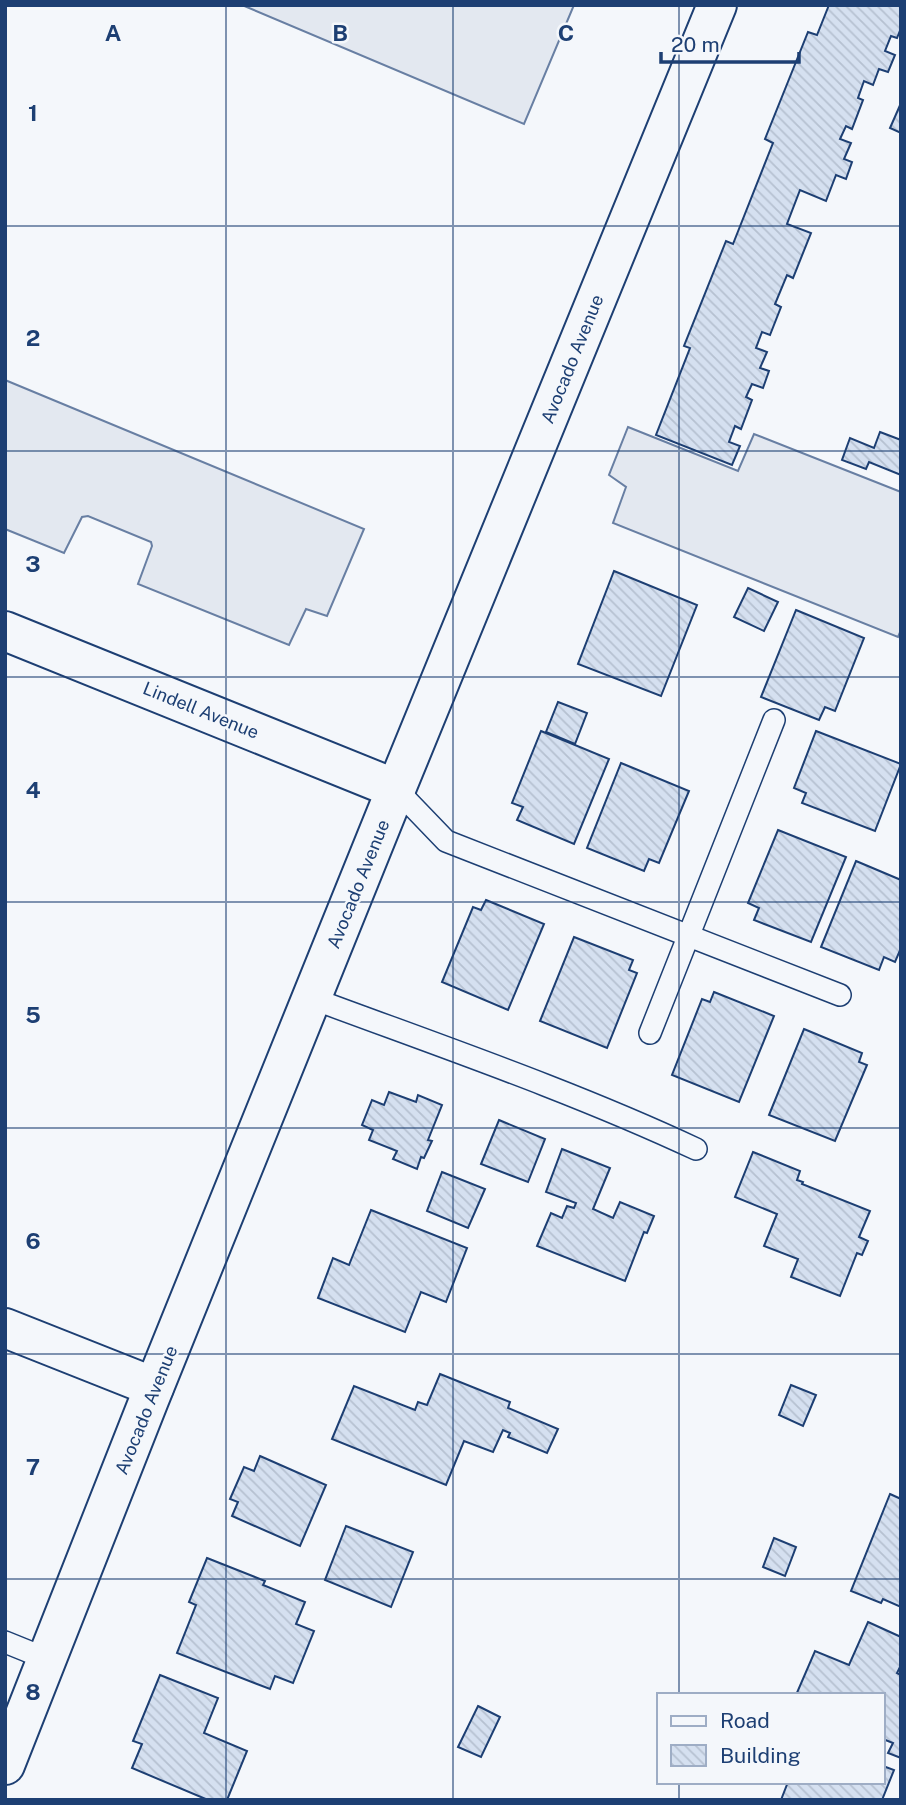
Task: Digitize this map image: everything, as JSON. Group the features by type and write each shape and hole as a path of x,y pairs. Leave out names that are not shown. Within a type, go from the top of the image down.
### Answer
{"main road":[{"name":"Avocado Avenue","path":"5,1765 311,998 717,5"},
{"name":"Lindell Avenue","path":"5,631 396,789"},
{"path":"5,1328 154,1387"}],"lane":[{"path":"650,1033 774,720"},
{"path":"396,789 446,841 840,995"},
{"path":"311,998 516,1075 696,1149"},
{"path":"5,1642 47,1659"}],"shaded area":[{"path":"242,5 574,5 524,124"},
{"path":"5,380 364,529 327,616 306,609 289,645 138,584 152,546 151,542 88,516 82,517 64,553 5,529"},
{"path":"628,427 738,471 754,434 901,492 901,630 898,637 613,523 626,487 609,475"}],"building":[{"path":"829,5 901,5 901,28 897,38 891,36 885,51 895,55 888,72 879,69 873,85 864,81 858,98 863,100 852,129 846,126 840,139 851,143 844,159 852,162 846,179 836,175 826,201 800,190 787,224 811,233 793,278 787,275 775,304 781,307 770,335 762,332 756,348 767,352 760,368 769,371 763,388 752,384 746,397 752,400 741,429 735,426 729,442 740,446 732,465 656,435 690,348 684,346 726,241 733,244 773,143 765,139 808,32 817,35"},
{"path":"901,103 901,133 890,128"},
{"path":"880,432 901,440 901,475 869,462 866,469 842,460 850,438 874,448"},
{"path":"614,571 697,605 661,696 578,664"},
{"path":"748,588 778,602 764,631 734,617"},
{"path":"796,610 864,638 835,711 825,707 819,720 761,697"},
{"path":"558,702 587,713 575,744 546,732"},
{"path":"541,731 609,759 574,844 517,820 523,807 512,803"},
{"path":"816,731 901,764 875,831 802,803 806,793 794,788"},
{"path":"621,763 689,791 659,863 649,859 644,871 587,848"},
{"path":"778,830 846,857 811,942 754,920 759,908 748,903"},
{"path":"856,861 901,880 901,948 895,962 884,957 879,970 821,947"},
{"path":"486,900 544,924 508,1010 442,982 473,907 481,910"},
{"path":"574,937 633,960 629,970 637,973 607,1048 540,1021"},
{"path":"714,992 774,1016 739,1102 672,1075 702,999 710,1002"},
{"path":"804,1029 862,1053 859,1062 867,1065 835,1141 769,1115"},
{"path":"389,1092 416,1102 418,1095 442,1105 428,1140 432,1141 424,1158 421,1157 417,1169 393,1159 397,1151 369,1140 373,1130 362,1125 372,1100 384,1105"},
{"path":"499,1120 545,1139 528,1182 481,1164"},
{"path":"562,1149 610,1168 593,1209 613,1218 620,1202 654,1216 647,1233 644,1232 625,1281 537,1246 551,1213 562,1218 567,1206 574,1208 576,1203 546,1192"},
{"path":"753,1152 800,1171 797,1180 803,1182 802,1184 870,1211 859,1237 868,1241 862,1255 857,1253 840,1296 791,1277 798,1259 764,1246 777,1214 735,1197"},
{"path":"442,1172 485,1189 468,1228 427,1211"},
{"path":"371,1210 467,1248 446,1302 421,1292 405,1332 318,1298 333,1258 349,1265"},
{"path":"440,1374 510,1402 508,1408 558,1429 547,1453 508,1437 510,1433 503,1430 493,1452 464,1441 446,1485 332,1439 354,1386 415,1410 418,1402 427,1405"},
{"path":"791,1385 816,1395 803,1426 779,1415"},
{"path":"260,1456 326,1485 300,1546 232,1516 238,1502 230,1499 244,1467 254,1471"},
{"path":"890,1494 901,1499 901,1607 883,1599 881,1603 851,1591"},
{"path":"346,1526 413,1552 391,1607 325,1580"},
{"path":"774,1538 796,1547 785,1576 763,1567"},
{"path":"207,1558 265,1581 263,1585 305,1602 296,1624 314,1631 293,1683 275,1676 270,1689 177,1653 196,1605 189,1602"},
{"path":"868,1622 901,1637 901,1665 897,1673 901,1675 901,1758 888,1753 893,1743 885,1740 885,1693 797,1693 815,1651 849,1665"},
{"path":"160,1675 218,1698 204,1733 247,1751 227,1800 208,1800 132,1768 142,1744 133,1741"},
{"path":"478,1706 500,1717 481,1757 458,1747"},
{"path":"885,1767 894,1770 882,1800 781,1800 787,1784 885,1784"}]}
